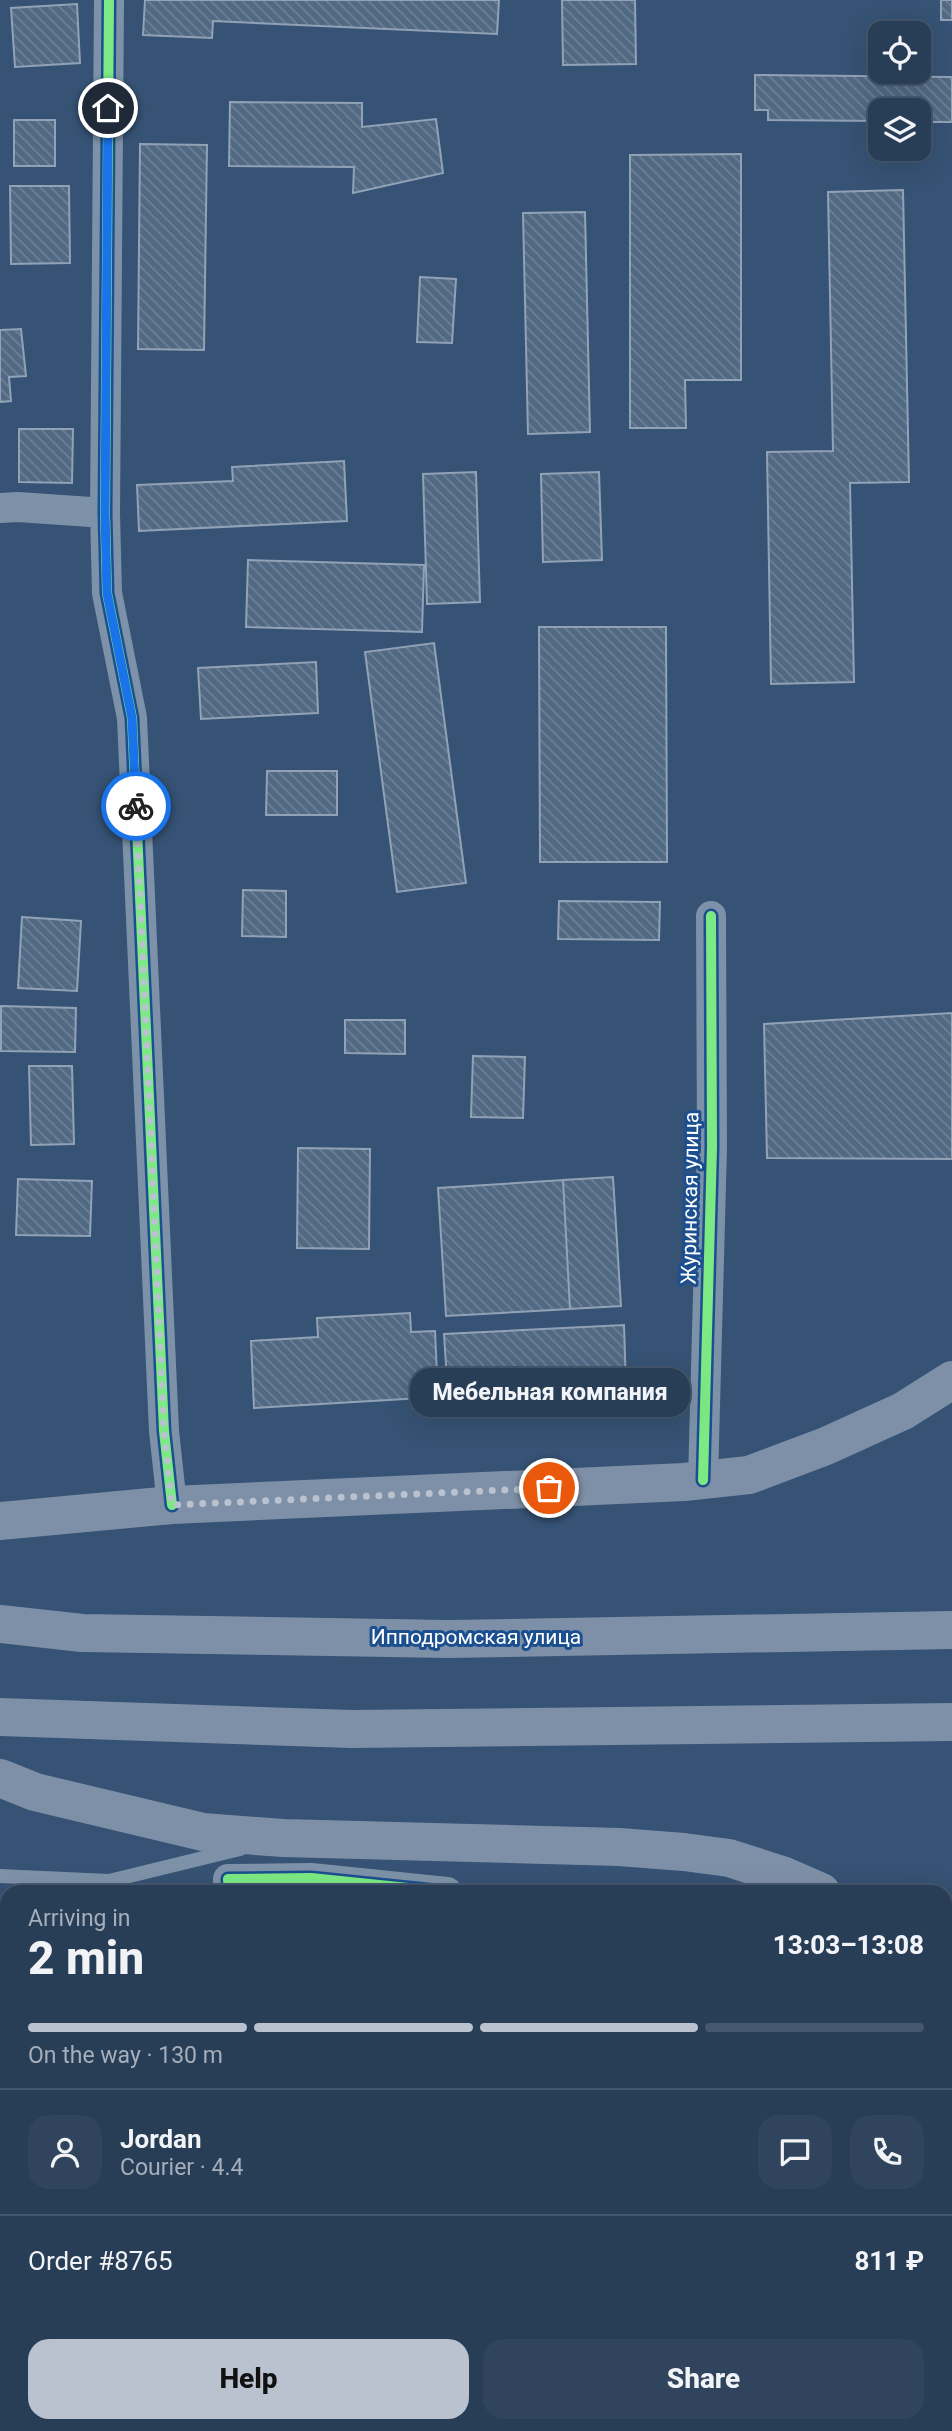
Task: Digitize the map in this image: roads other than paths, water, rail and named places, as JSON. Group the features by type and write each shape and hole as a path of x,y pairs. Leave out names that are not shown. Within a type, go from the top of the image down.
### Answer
{"highway":[{"path":"1,1520 172,1505 703,1480 749,1475 826,1446 903,1411 952,1380"},
{"name":"Ипподромская улица","path":"0,1624 82,1633 448,1639 952,1630"},
{"path":"0,1717 351,1729 952,1722"},
{"path":"0,1779 35,1792 202,1832 283,1838 618,1847 684,1852 729,1858 805,1885"}],"street":[{"path":"109,0 105,513 107,593 132,718 164,1431 172,1505"},
{"path":"0,508 105,513"},
{"name":"Журинская улица","path":"703,1480 712,1147 711,916"},
{"path":"229,1885 311,1878 379,1885"}],"lane":[{"path":"0,1877 109,1881 283,1838"}],"place":[{"name":"Мебельная компания","path":"549,1488"}]}
